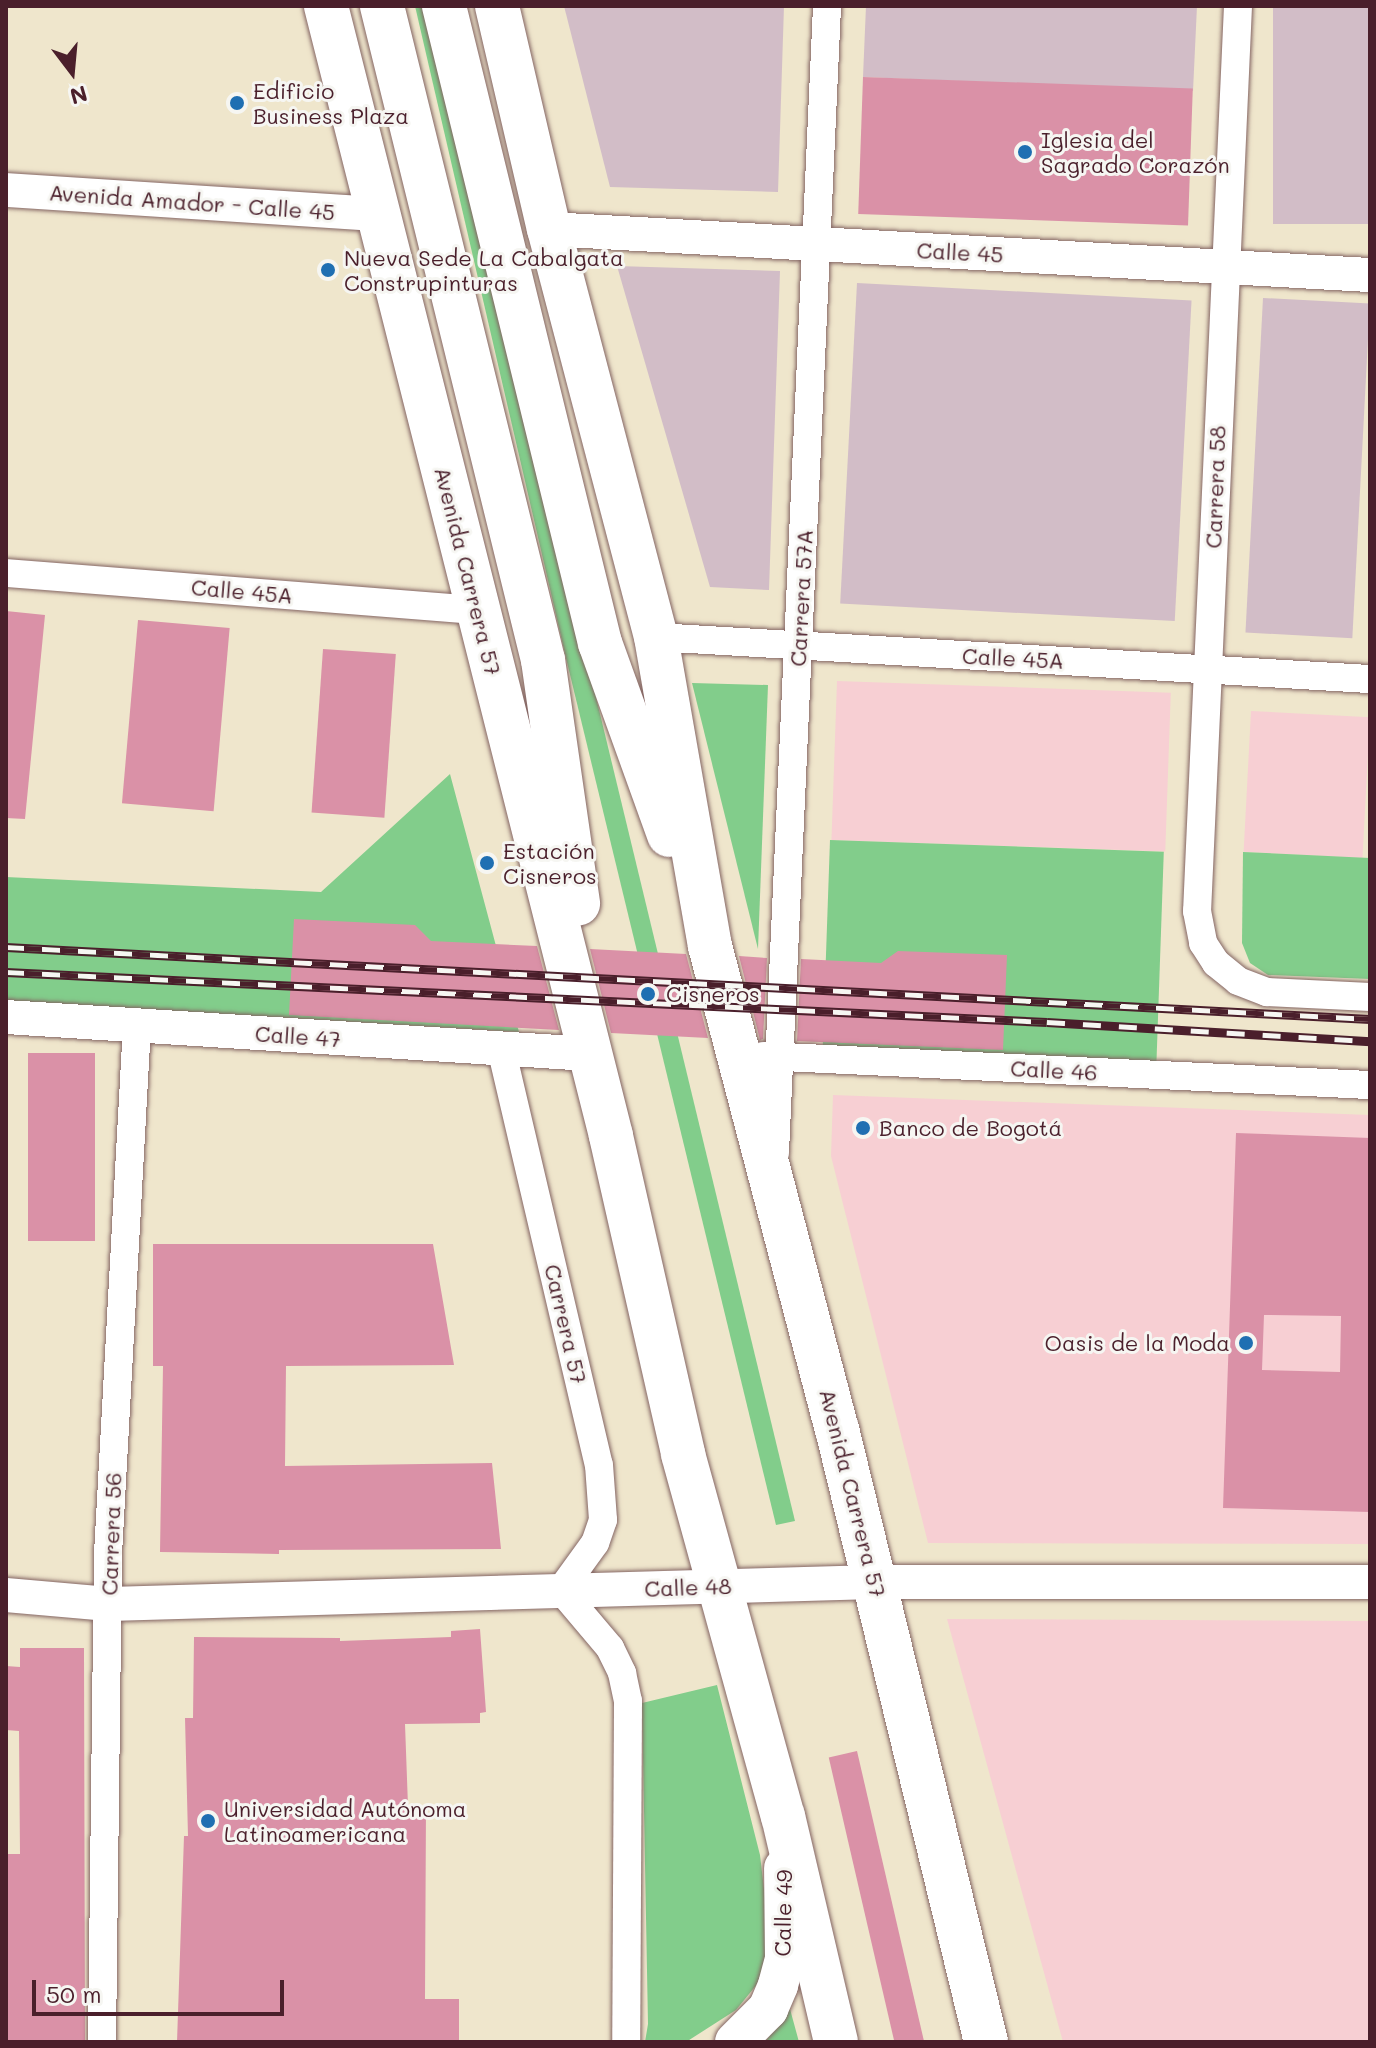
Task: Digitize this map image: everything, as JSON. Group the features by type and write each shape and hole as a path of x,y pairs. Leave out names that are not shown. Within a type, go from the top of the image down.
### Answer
{"main road":[{"name":"Avenida Carrera 57","path":"326,6 611,1136 683,1454 783,1816 836,2042"},
{"name":"Avenida Carrera 57","path":"382,6 543,660 611,1136"},
{"name":"Avenida Carrera 57","path":"444,6 600,643 710,946 759,1056 774,1189 875,1582 986,2042"},
{"name":"Avenida Carrera 57","path":"497,6 549,229 656,637 710,946"},
{"name":"Calle 49","path":"735,2042 768,2009 785,1958 783,1816"}],"street":[{"name":"Carrera 57A","path":"759,1056 799,645 827,6"},
{"name":"Carrera 58","path":"1238,6 1197,911 1203,943 1216,963 1238,981 1267,992 1370,997"},
{"name":"Avenida Amador - Calle 45","path":"6,190 378,214"},
{"name":"Calle 45","path":"549,229 1370,275"},
{"name":"Calle 45A","path":"6,573 478,610"},
{"name":"Calle 45A","path":"656,637 1370,679"},
{"name":"Calle 47","path":"6,1017 590,1054"},
{"name":"Carrera 56","path":"102,2042 110,1522 137,1026"},
{"name":"Carrera 57","path":"501,1048 599,1465 603,1497 603,1520 595,1543 561,1590"},
{"name":"Calle 46","path":"759,1056 1370,1085"},
{"name":"Calle 48","path":"6,1595 109,1604 875,1582 1370,1582"},
{"path":"561,1590 610,1648 622,1673 628,1701 626,2042"}],"shaded area":[{"path":"564,6 784,6 778,192 610,187"},
{"path":"866,6 1197,6 1193,91 863,77"},
{"path":"1273,6 1370,6 1370,224 1273,224"},
{"path":"617,266 780,271 769,590 710,587"},
{"path":"857,283 1192,301 1175,621 840,604"},
{"path":"1263,298 1370,304 1352,638 1245,633"},
{"path":"837,681 1171,693 1165,852 831,840"},
{"path":"1251,711 1370,717 1362,858 1244,852"},
{"path":"833,1095 1370,1115 1370,1544 928,1543 831,1156"},
{"path":"947,1619 1370,1621 1370,2042 1063,2042"}],"green space":[{"path":"415,6 429,6 795,1521 776,1525 565,654"},
{"path":"692,683 768,685 758,949"},
{"path":"450,774 519,1032 6,1001 6,877 321,892"},
{"path":"830,840 1164,852 1156,1063 823,1051"},
{"path":"1243,852 1370,858 1370,979 1268,975 1250,963 1242,943"},
{"path":"717,1685 760,1855 767,1915 766,1957 758,1983 736,2010 686,2042 645,2042 648,2024 642,1703"},
{"path":"790,2009 799,2042 764,2042 768,2038"}],"building":[{"name":"Iglesia del Sagrado Corazón","path":"863,77 1193,89 1188,225 858,214"},
{"path":"6,611 45,615 25,819 6,818"},
{"path":"138,620 230,628 214,811 122,803"},
{"path":"323,649 396,654 384,818 312,813"},
{"path":"294,919 415,925 431,941 537,946 559,1030 289,1015"},
{"path":"590,949 686,954 708,1038 611,1033"},
{"path":"898,951 1007,955 1003,1050 797,1041 801,959 881,963"},
{"path":"739,956 767,958 763,1039 760,1040"},
{"path":"28,1053 95,1053 95,1241 28,1241"},
{"name":"Oasis de la Moda","path":"1236,1133 1370,1138 1370,1512 1223,1508","holes":["1264,1315 1341,1316 1340,1372 1262,1370"]},
{"path":"153,1244 433,1244 454,1365 286,1366 285,1466 492,1463 501,1549 279,1550 279,1554 160,1552 163,1366 153,1366"},
{"path":"480,1629 486,1712 480,1713 480,1723 405,1724 408,1806 426,1806 425,1999 459,1999 459,2042 177,2042 184,1836 188,1836 185,1718 193,1718 194,1637 340,1638 340,1641 451,1637 451,1631"},
{"path":"20,1648 84,1648 85,2042 6,2042 6,1854 20,1854 19,1731 6,1730 6,1666 20,1667"},
{"path":"857,1751 924,2042 894,2042 829,1758"}],"railway":[{"path":"6,947 1370,1019"},
{"path":"6,972 1047,1022 1370,1041"}],"place":[{"name":"Edificio Business Plaza","path":"237,103"},
{"name":"Iglesia del Sagrado Corazón","path":"1025,152"},
{"name":"Nueva Sede La Cabalgata Construpinturas","path":"328,270"},
{"name":"Estación Cisneros","path":"487,863"},
{"name":"Cisneros","path":"648,994"},
{"name":"Banco de Bogotá","path":"863,1128"},
{"name":"Oasis de la Moda","path":"1246,1343"},
{"name":"Universidad Autónoma Latinoamericana","path":"208,1821"}]}
